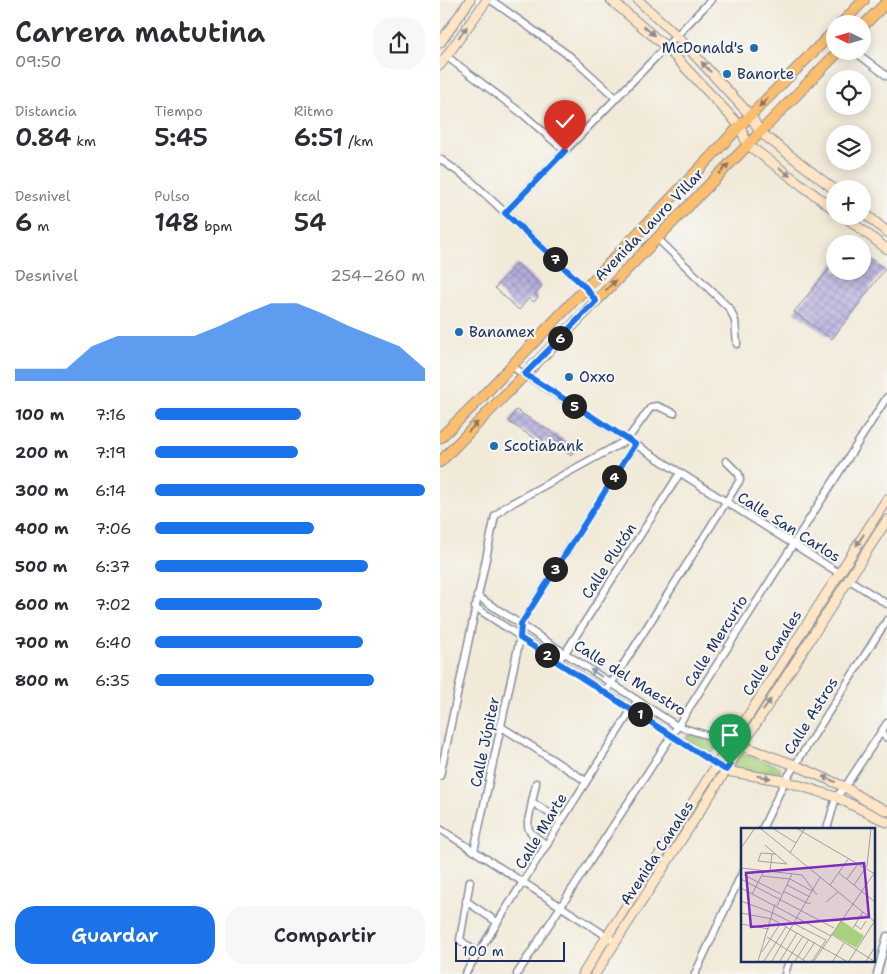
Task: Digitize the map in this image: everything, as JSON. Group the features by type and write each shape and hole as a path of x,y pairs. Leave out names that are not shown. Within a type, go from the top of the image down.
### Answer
{"main road":[{"path":"440,43 470,0"},
{"path":"440,65 486,0"},
{"path":"611,0 666,47 740,126 747,144 826,203"},
{"path":"638,0 676,35 751,116 760,132 826,183"},
{"path":"850,15 864,0"},
{"path":"871,18 887,2"},
{"name":"Avenida Lauro Villar","path":"440,438 826,39"},
{"name":"Avenida Lauro Villar","path":"440,462 830,60"},
{"path":"871,219 887,232"},
{"path":"856,225 887,248"},
{"name":"Calle Canales","path":"583,974 887,499"},
{"name":"Calle Canales","path":"741,746 887,520"},
{"path":"839,573 848,579"},
{"name":"Calle del Maestro","path":"732,742 795,765 845,787 887,811"},
{"name":"Avenida Canales","path":"595,974 741,746"},
{"name":"Calle del Maestro","path":"717,765 726,770 785,781 836,797 887,822"}],"street":[{"path":"491,0 571,57 616,98"},
{"path":"505,213 711,0"},
{"path":"446,56 524,115 565,151"},
{"path":"866,60 887,76"},
{"path":"440,159 470,180 586,288 596,301"},
{"path":"658,239 730,309 735,321 737,344"},
{"name":"Calle San Carlos","path":"511,366 839,573"},
{"name":"Calle Mercurio","path":"517,974 887,397"},
{"path":"440,776 477,596 497,513 627,440 651,407 657,406 674,412"},
{"path":"521,624 635,444"},
{"name":"Calle San Carlos","path":"726,461 740,474 740,480 726,502"},
{"name":"Calle Plutón","path":"557,661 565,653 680,473"},
{"path":"605,692 726,502"},
{"path":"848,579 887,604"},
{"name":"Calle del Maestro","path":"477,596 677,726 732,742"},
{"name":"Calle del Maestro","path":"475,607 717,765"},
{"name":"Calle Astros","path":"762,828 785,781 887,620"},
{"name":"Calle Júpiter","path":"474,851 520,638 521,624"},
{"name":"Calle Marte","path":"465,974 638,701"},
{"path":"827,828 836,797 845,787 887,723"},
{"path":"500,726 586,781"},
{"path":"880,732 887,738"},
{"path":"536,783 528,828 529,833 547,845"},
{"path":"532,802 561,821"},
{"path":"440,829 616,942"},
{"path":"695,974 741,875"},
{"path":"470,881 460,940 477,953"},
{"path":"466,901 497,922"},
{"path":"877,974 887,936"}],"green space":[{"path":"688,734 717,746 712,754 710,754 686,739"},
{"path":"740,753 781,767 779,776 732,769"}],"building":[{"path":"871,259 885,269 832,339 794,312 826,273 826,280 871,280"},
{"path":"517,263 542,286 535,294 538,297 534,302 529,298 519,310 495,288"},
{"path":"516,410 577,448 571,455 546,440 542,443 509,422"}],"place":[{"name":"McDonald's","path":"754,48"},
{"name":"Banorte","path":"727,74"},
{"name":"Banamex","path":"459,332"},
{"name":"Oxxo","path":"569,377"},
{"name":"Scotiabank","path":"494,446"}],"route":[{"path":"565,151 505,213 586,288 596,301 525,374 635,444 521,624 520,638 717,765 726,770 730,765"}]}
